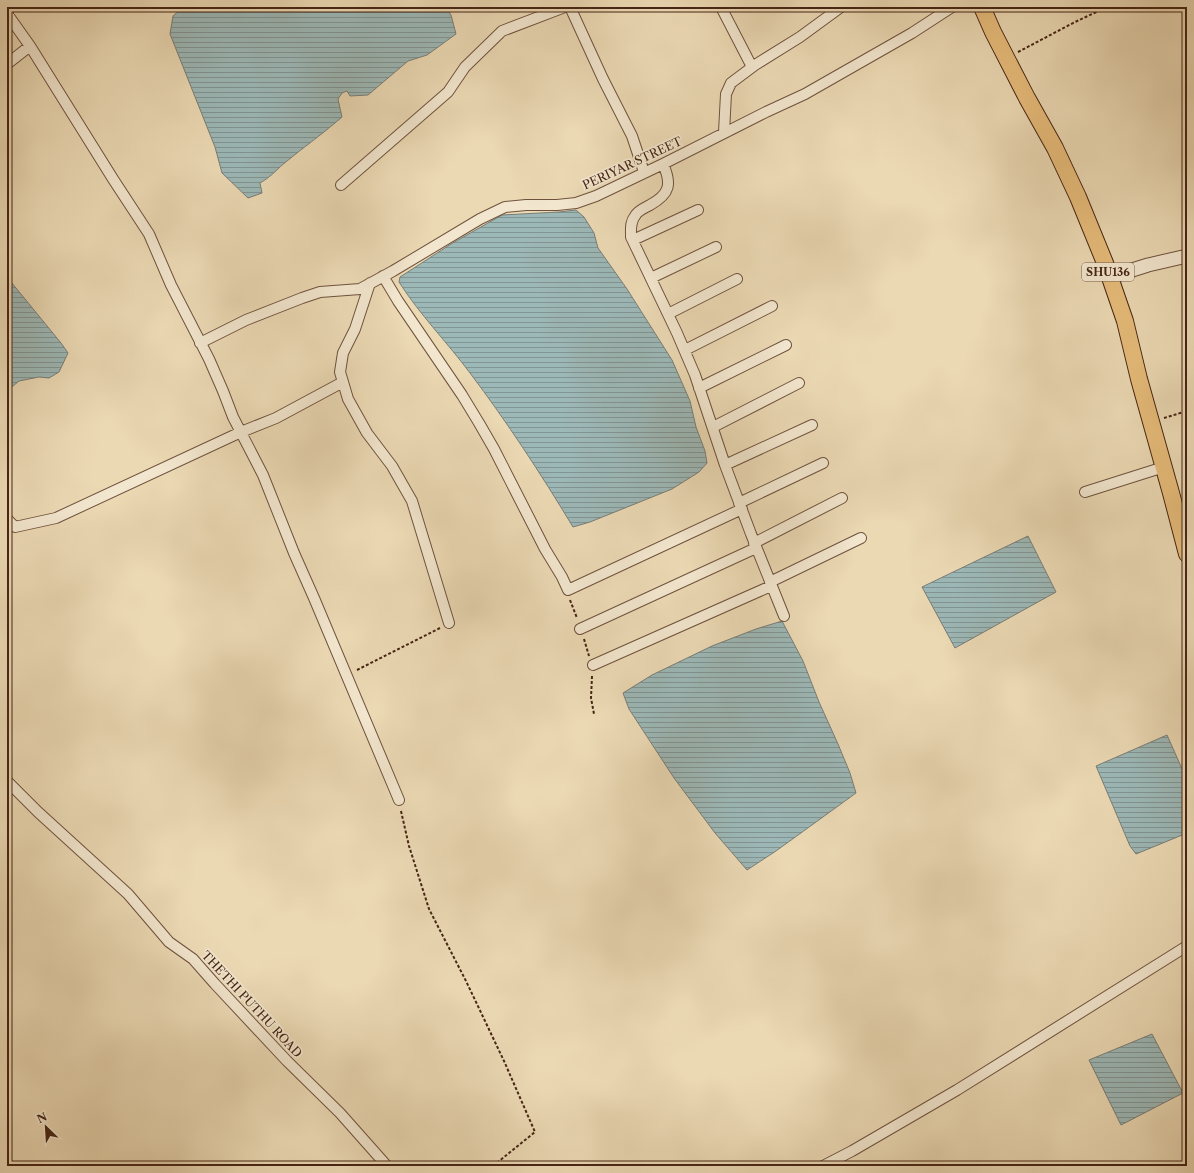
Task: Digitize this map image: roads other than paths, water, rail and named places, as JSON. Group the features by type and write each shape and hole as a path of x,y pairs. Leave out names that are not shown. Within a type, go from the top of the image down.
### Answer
{"main road":[{"name":"SHU136","path":"982,7 993,32 1027,98 1055,148 1078,197 1110,277 1125,321 1187,554"}],"street":[{"path":"8,7 8,14 30,46 113,179 150,234 172,285 220,384 233,417 263,476 294,553 399,800"},
{"path":"341,185 448,92 465,68 502,31 565,7"},
{"path":"570,7 603,79 632,136 644,172"},
{"path":"721,7 752,67"},
{"path":"724,132 726,94 731,83 752,67 800,37 841,7"},
{"name":"PERIYAR STREET","path":"200,343 246,320 302,298 320,292 360,289 480,219 504,207 576,203 596,196 644,172 664,164 724,132 805,94 912,33 952,7"},
{"path":"7,64 30,46"},
{"path":"664,164 669,178 668,188 659,199 638,212 634,217 631,228 633,240 685,350 740,506 784,616"},
{"path":"633,240 698,210"},
{"path":"651,278 716,246"},
{"path":"1110,277 1148,265 1187,256"},
{"path":"383,276 479,423 568,590 740,506 823,463"},
{"path":"668,314 737,279"},
{"path":"370,283 355,329 343,353 340,372 348,399 367,433 392,466 412,501 450,623"},
{"path":"685,350 772,306"},
{"path":"699,388 786,345"},
{"path":"7,519 15,527 56,518 241,432 276,418 343,382"},
{"path":"713,428 800,382"},
{"path":"725,465 812,425"},
{"path":"1085,492 1164,467"},
{"path":"580,629 755,545 842,498"},
{"path":"593,665 771,584 861,538"},
{"name":"THETHI PUTHU ROAD","path":"7,781 38,812 128,894 169,942 193,959 287,1061 340,1113 387,1166"},
{"path":"824,1166 957,1090 1187,946"}],"water":[{"path":"183,7 446,7 451,15 456,34 427,55 408,61 368,95 350,96 347,91 342,93 338,99 342,117 260,183 262,193 248,198 222,173 215,147 170,34 173,16"},
{"path":"576,210 584,217 594,233 598,248 627,289 672,360 690,401 696,427 705,451 707,463 699,472 672,489 590,522 573,527 497,410 399,282 400,277 451,244 502,215"},
{"path":"7,277 68,353 59,372 49,378 39,377 19,381 7,391"},
{"path":"1028,536 1056,592 955,648 922,587"},
{"path":"782,621 803,661 850,773 856,793 776,851 747,870 715,833 674,778 629,709 623,693 652,675 712,646 756,629"},
{"path":"1167,735 1187,780 1187,833 1136,854 1130,846 1096,766"},
{"path":"1152,1034 1183,1093 1121,1125 1089,1060"}]}
